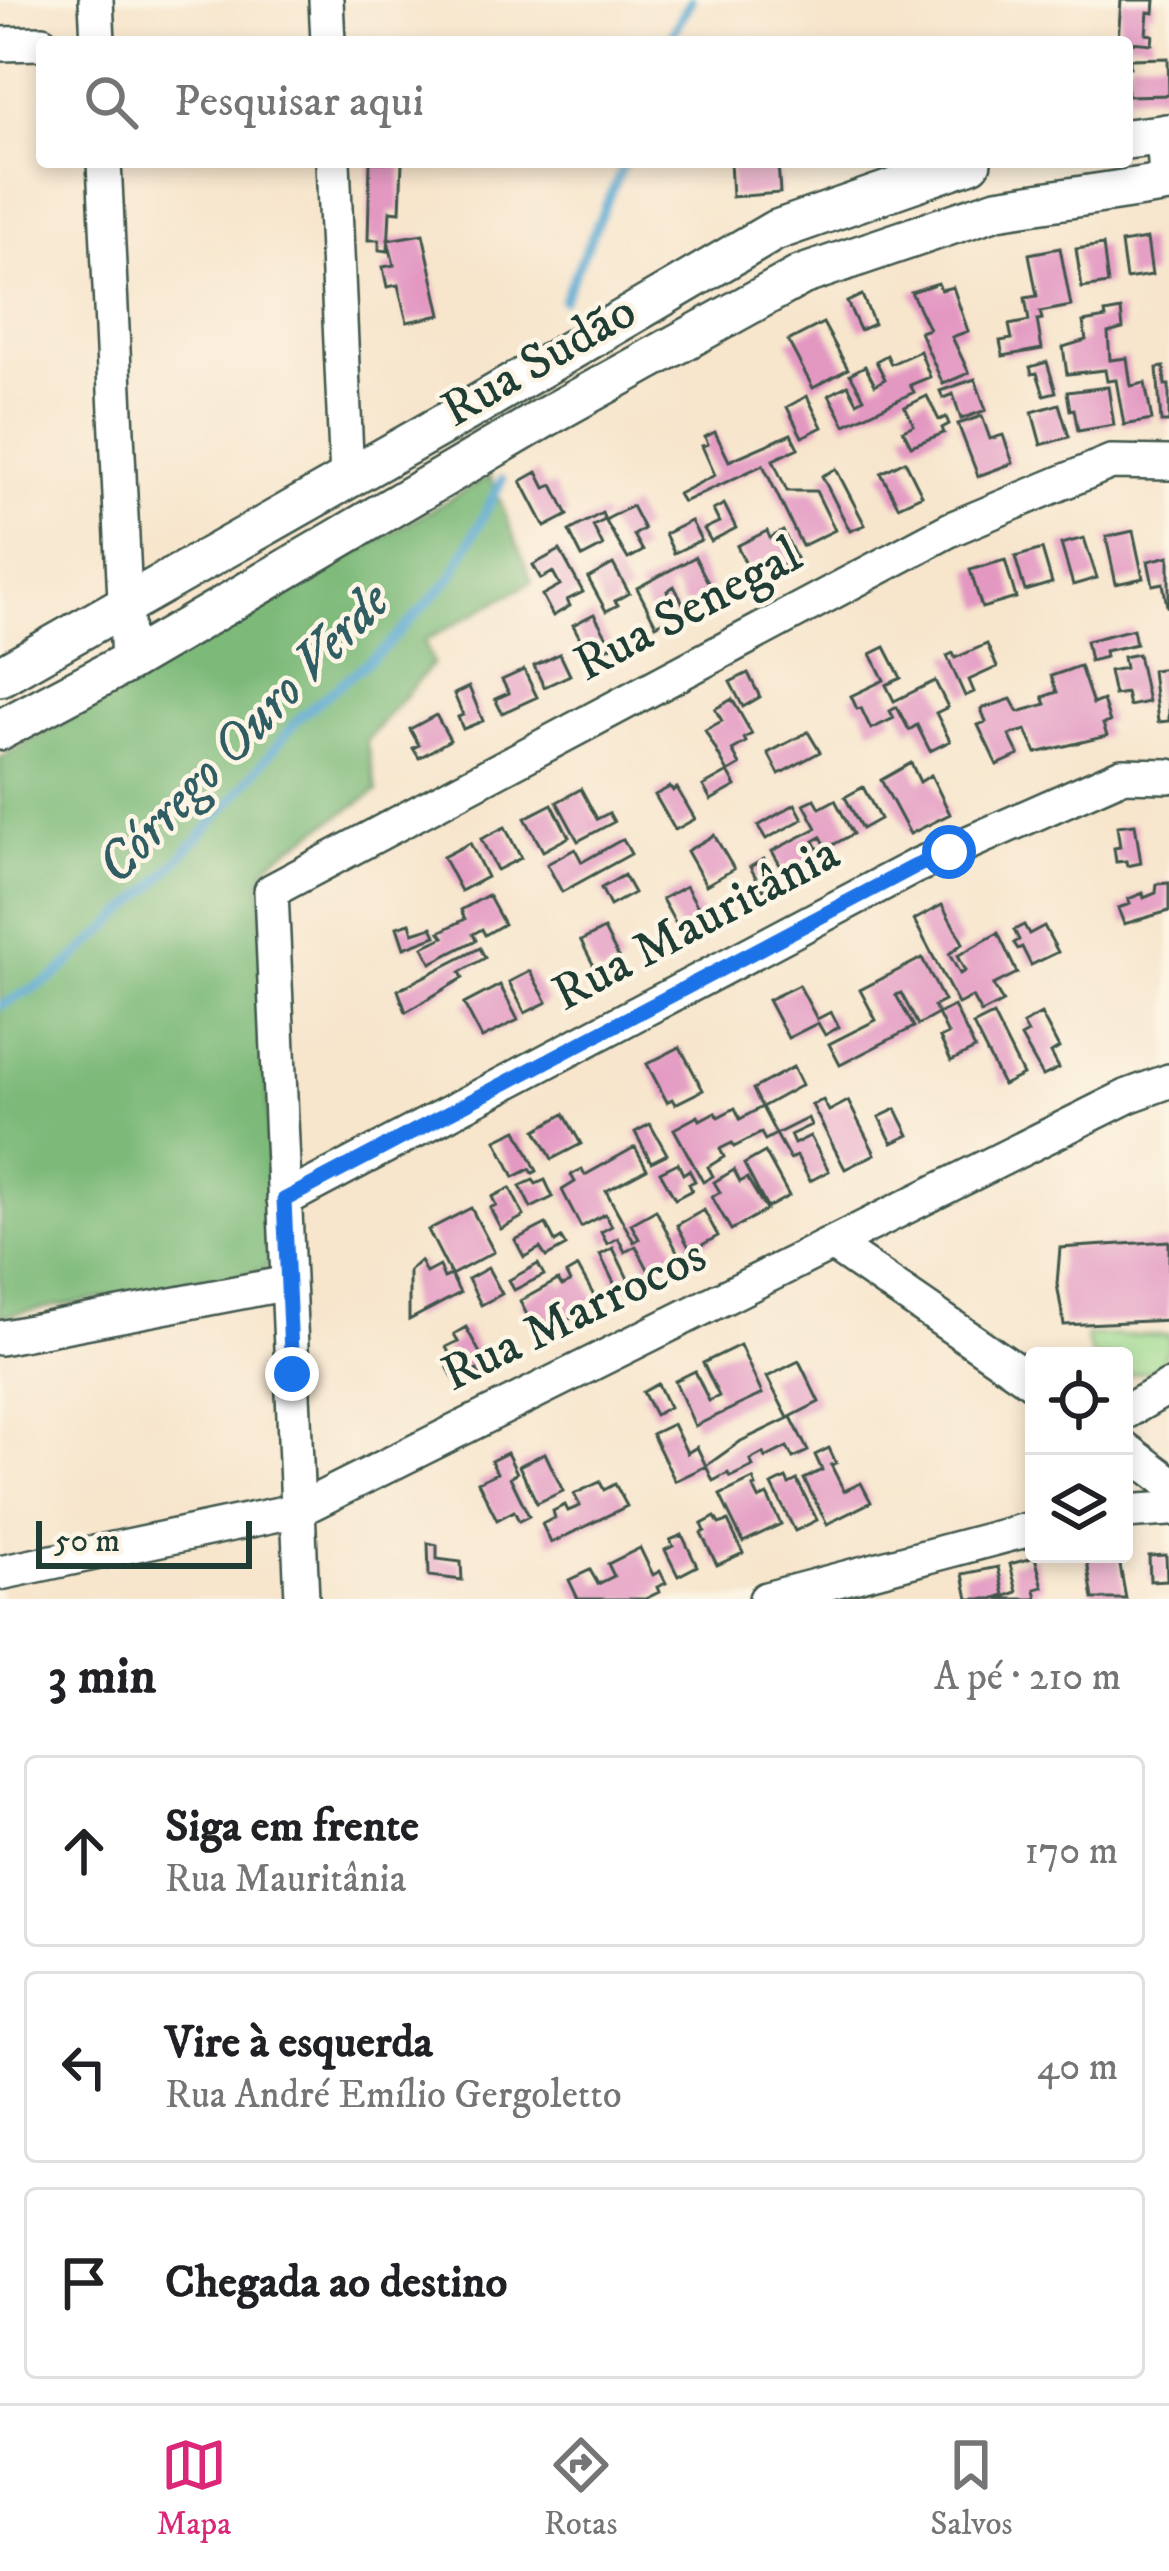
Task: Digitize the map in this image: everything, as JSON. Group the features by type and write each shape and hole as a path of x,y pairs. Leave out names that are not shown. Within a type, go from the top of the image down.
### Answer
{"street":[{"path":"96,0 98,36"},
{"path":"326,0 328,36"},
{"path":"0,44 36,43"},
{"path":"1154,135 1169,180"},
{"path":"104,168 128,662"},
{"path":"333,168 346,479"},
{"name":"Rua Sudão","path":"0,676 774,231 954,168"},
{"name":"Rua Sudão","path":"0,730 128,662 544,418 802,274 997,209 1169,180"},
{"path":"657,299 668,349"},
{"name":"Rua Senegal","path":"284,1200 271,891 951,529 1111,462 1169,463"},
{"name":"Rua Mauritânia","path":"284,1200 914,867 1122,776 1169,776"},
{"name":"Rua Marrocos","path":"0,1573 298,1510 1128,1096 1169,1081"},
{"path":"284,1200 302,1599"},
{"path":"832,1244 1025,1377"},
{"path":"0,1338 288,1283"},
{"path":"1133,1409 1169,1387"},
{"path":"1133,1455 1169,1482"},
{"path":"1133,1511 1169,1509"},
{"path":"766,1599 1025,1530"}],"green space":[{"path":"490,476 532,582 424,641 433,663 366,741 377,791 279,855 261,880 270,1262 263,1271 0,1316 0,758"},
{"path":"1169,1335 1169,1347 1160,1368 1133,1374 1133,1347 1089,1347 1086,1336"}],"building":[{"path":"1121,0 1155,0 1154,13 1148,12 1146,34 1153,35 1152,44 1118,36"},
{"path":"1168,58 1169,95 1133,96 1133,59"},
{"path":"370,168 402,168 400,212 390,211 388,251 379,250 379,240 368,240"},
{"path":"730,168 778,168 780,193 732,197"},
{"path":"423,234 441,315 407,322 398,285 387,287 383,267 394,265 388,240"},
{"path":"1147,239 1152,275 1126,279 1121,243"},
{"path":"1103,245 1108,284 1082,288 1076,249"},
{"path":"1060,248 1071,306 1040,312 1042,349 1003,356 1000,341 1012,339 1009,325 1029,321 1025,298 1037,296 1029,254"},
{"path":"938,283 941,290 953,287 968,331 952,337 969,373 943,384 920,332 929,329 911,292"},
{"path":"862,295 874,324 860,330 847,302"},
{"path":"1121,310 1123,329 1108,333 1110,360 1127,358 1131,386 1145,383 1152,420 1124,425 1116,380 1107,381 1105,370 1067,374 1063,347 1086,340 1083,322"},
{"path":"823,323 848,369 813,388 788,341"},
{"path":"920,351 930,377 910,385 914,392 845,425 829,395 848,385 857,402 864,398 850,374 865,366 875,385 885,379 876,361 887,355 891,364"},
{"path":"1047,362 1056,392 1044,395 1030,367"},
{"path":"1164,367 1169,422 1161,422 1157,368"},
{"path":"975,379 986,410 961,419 953,394 943,398 940,391"},
{"path":"1108,387 1114,425 1078,431 1067,392"},
{"path":"807,396 822,427 802,437 787,407"},
{"path":"927,396 939,420 946,417 949,424 942,428 944,433 911,446 903,430 914,425 905,407"},
{"path":"1059,404 1069,437 1041,445 1032,412"},
{"path":"982,416 990,439 1003,435 1013,463 978,476 958,424"},
{"path":"715,432 729,461 791,434 798,448 773,460 787,491 816,491 835,530 802,546 763,465 683,502 678,494 715,475 702,446 708,444 705,437"},
{"path":"905,461 922,495 898,506 881,473"},
{"path":"836,469 865,525 850,531 822,476"},
{"path":"537,472 545,488 553,485 568,515 545,527 521,481"},
{"path":"724,504 736,528 711,541 704,529 719,522 713,510"},
{"path":"632,506 644,529 634,535 643,551 628,559 605,520"},
{"path":"602,513 605,520 593,526 603,546 582,557 569,531"},
{"path":"691,521 701,540 674,553 665,534"},
{"path":"767,531 770,538 783,531 796,558 754,580 737,546"},
{"path":"1133,531 1143,578 1116,584 1106,537"},
{"path":"1084,538 1097,578 1073,585 1061,544"},
{"path":"1042,549 1052,583 1025,591 1015,557"},
{"path":"560,550 583,592 567,600 570,606 553,616 542,595 560,585 553,572 541,579 533,565"},
{"path":"1169,556 1167,606 1163,583 1153,585 1148,561"},
{"path":"695,557 713,592 685,607 674,586 667,591 678,613 656,625 637,588"},
{"path":"1005,560 1016,598 982,608 970,570"},
{"path":"613,564 629,593 606,611 588,578"},
{"path":"594,614 612,646 590,657 573,625"},
{"path":"1133,629 1136,644 1105,651 1106,657 1090,661 1086,641"},
{"path":"987,644 997,667 969,680 974,692 965,696 947,656 953,653 955,658"},
{"path":"885,647 901,678 886,685 894,701 935,681 948,707 936,713 950,741 930,751 917,725 909,730 897,707 890,711 894,718 871,729 861,708 857,709 851,696 884,680 871,654"},
{"path":"560,654 570,675 544,687 534,666"},
{"path":"1138,654 1148,702 1129,706 1126,693 1114,695 1109,671 1125,668 1123,657"},
{"path":"1080,666 1093,704 1103,700 1110,722 1103,724 1107,736 1036,753 1026,730 1009,735 1019,755 997,765 978,725 986,722 981,709 1011,699 1018,712 1046,704 1043,697 1057,692 1051,676"},
{"path":"1169,668 1169,721 1158,722 1152,670"},
{"path":"524,670 537,697 502,713 495,699 509,693 502,680"},
{"path":"748,673 760,697 743,707 730,682"},
{"path":"469,687 483,721 463,729 454,694"},
{"path":"732,699 752,734 732,750 740,765 728,772 705,730 722,721 715,709"},
{"path":"436,715 450,740 419,758 413,748 419,745 410,729"},
{"path":"808,732 820,752 779,774 768,753"},
{"path":"911,763 920,782 931,775 950,814 910,834 881,780"},
{"path":"728,772 736,786 711,800 703,786"},
{"path":"863,787 880,819 862,829 845,797"},
{"path":"677,788 695,819 675,830 655,795"},
{"path":"581,789 597,819 609,813 614,822 578,841 557,802"},
{"path":"815,799 820,808 835,800 853,834 827,848 821,837 814,841 823,858 787,877 772,851 817,828 804,804"},
{"path":"552,804 569,837 543,851 525,818"},
{"path":"795,804 803,819 766,839 758,826"},
{"path":"1135,824 1141,863 1127,866 1126,861 1116,862 1117,826"},
{"path":"505,827 521,858 497,870 481,839"},
{"path":"714,835 734,869 706,885 687,851"},
{"path":"623,839 631,854 562,892 547,864 575,849 582,862"},
{"path":"470,843 487,877 461,891 443,857"},
{"path":"764,859 777,882 763,890 750,867"},
{"path":"624,875 634,893 610,906 601,888"},
{"path":"1169,883 1169,911 1124,924 1118,908 1143,893 1144,898 1156,893 1157,884"},
{"path":"686,886 707,923 683,936 662,899"},
{"path":"488,895 504,924 485,935 482,929 473,934 476,940 431,963 423,947 444,937 440,932 465,919 461,910"},
{"path":"942,905 963,943 949,954 960,974 965,971 957,956 998,933 1017,973 993,985 1003,1002 981,1013 972,997 958,1004 914,920"},
{"path":"410,923 413,933 432,927 436,936 404,948 397,927"},
{"path":"1024,925 1029,934 1044,926 1058,952 1031,965 1022,947 1014,943 1019,940 1014,930"},
{"path":"604,929 622,964 599,976 581,941"},
{"path":"480,948 485,958 460,972 463,978 406,1012 398,990"},
{"path":"922,958 944,1001 934,1006 938,1014 918,1025 901,993 896,995 914,1027 840,1065 829,1044 876,1020 860,990"},
{"path":"530,971 547,1002 525,1013 509,982"},
{"path":"500,985 518,1020 482,1038 464,1004"},
{"path":"799,985 817,1019 831,1012 839,1027 825,1035 818,1023 788,1038 768,1000"},
{"path":"954,1006 975,1049 951,1061 940,1038 948,1034 938,1014"},
{"path":"1041,1014 1059,1048 1051,1053 1059,1068 1043,1076 1021,1037 1028,1033 1023,1024"},
{"path":"993,1015 1023,1075 1003,1085 973,1025"},
{"path":"680,1047 703,1090 675,1104 672,1099 667,1102 647,1064"},
{"path":"793,1067 802,1085 762,1107 753,1089"},
{"path":"823,1100 829,1111 848,1101 875,1154 845,1169 812,1105"},
{"path":"762,1107 776,1134 765,1140 761,1133 720,1149 724,1157 708,1167 713,1176 703,1182 674,1129 698,1116 700,1120 715,1112 718,1117 735,1108 740,1119"},
{"path":"896,1109 909,1135 892,1143 879,1117"},
{"path":"564,1114 581,1144 552,1159 536,1130"},
{"path":"808,1118 811,1125 790,1135 794,1144 810,1136 829,1171 810,1181 797,1156 790,1159 776,1134"},
{"path":"650,1124 667,1154 651,1162 635,1132"},
{"path":"517,1130 537,1171 530,1169 514,1177 496,1140"},
{"path":"635,1147 647,1169 606,1191 634,1242 639,1239 631,1224 656,1210 680,1257 650,1273 636,1246 625,1252 618,1238 607,1244 601,1232 612,1226 605,1214 581,1227 562,1190 575,1182 571,1175 582,1169 585,1175"},
{"path":"765,1152 789,1196 767,1208 744,1164"},
{"path":"678,1163 683,1174 689,1170 695,1181 689,1184 692,1190 675,1199 660,1172"},
{"path":"734,1170 740,1182 747,1178 766,1210 731,1230 712,1197 720,1192 714,1182"},
{"path":"533,1180 536,1184 545,1180 553,1197 531,1208 520,1186"},
{"path":"510,1188 524,1216 501,1229 490,1208 496,1205 492,1197"},
{"path":"471,1208 494,1252 451,1275 428,1230"},
{"path":"704,1210 718,1236 691,1251 677,1225"},
{"path":"546,1224 555,1242 561,1238 566,1246 546,1257 540,1248 524,1257 515,1240"},
{"path":"1169,1241 1169,1320 1064,1325 1057,1284 1060,1248"},
{"path":"613,1248 630,1283 617,1289 600,1255"},
{"path":"420,1261 426,1273 439,1266 444,1278 451,1275 460,1293 409,1320 409,1271"},
{"path":"538,1264 544,1275 514,1290 509,1280"},
{"path":"578,1267 598,1303 537,1335 520,1301 558,1280 562,1286 570,1282 566,1274"},
{"path":"488,1268 502,1294 481,1305 468,1279"},
{"path":"466,1327 489,1370 479,1375 477,1370 455,1381 448,1368 455,1365 446,1347 458,1341 454,1334"},
{"path":"740,1345 762,1394 695,1426 675,1381 695,1371 709,1401 719,1396 703,1363"},
{"path":"799,1361 819,1402 788,1418 767,1377"},
{"path":"658,1384 669,1407 655,1415 643,1392"},
{"path":"791,1417 808,1451 793,1458 787,1447 765,1458 763,1453 750,1460 753,1466 713,1481 706,1466 741,1441"},
{"path":"673,1424 687,1453 697,1447 706,1466 675,1481 652,1434"},
{"path":"829,1448 836,1463 831,1465 844,1491 861,1483 871,1502 827,1524 804,1479 822,1470 815,1455"},
{"path":"507,1453 517,1473 510,1477 529,1516 519,1521 514,1511 497,1520 478,1482 497,1473 491,1461"},
{"path":"545,1453 563,1491 537,1503 519,1466"},
{"path":"786,1478 789,1484 797,1480 817,1520 795,1531 772,1485"},
{"path":"753,1479 759,1499 767,1495 781,1524 743,1542 720,1495"},
{"path":"600,1482 604,1490 615,1484 627,1506 551,1543 542,1524 555,1518 553,1511 565,1505 568,1511 580,1506 574,1494"},
{"path":"715,1517 719,1524 728,1521 743,1553 717,1565 701,1533 705,1531 702,1524"},
{"path":"682,1535 697,1566 678,1576 665,1550 673,1546 670,1540"},
{"path":"428,1543 437,1545 437,1559 461,1562 462,1580 429,1576"},
{"path":"640,1548 653,1575 660,1571 666,1583 657,1587 659,1592 645,1599 578,1599 569,1580 590,1570 598,1584 614,1576 608,1564"},
{"path":"1166,1555 1167,1580 1150,1581 1149,1556"},
{"path":"1025,1560 1037,1563 1043,1587 1035,1589 1037,1599 998,1599 1017,1592 1010,1564"},
{"path":"1087,1563 1120,1563 1126,1599 1093,1599"},
{"path":"998,1567 1004,1595 968,1599 963,1574"}],"waterway":[{"name":"Córrego Ouro Verde","path":"671,36 691,0"},
{"name":"Córrego Ouro Verde","path":"563,300 622,168"},
{"name":"Córrego Ouro Verde","path":"0,1006 53,978 154,886 299,718 387,646 451,578 502,480"}],"route":[{"path":"292,1374 284,1200 949,852"}]}
